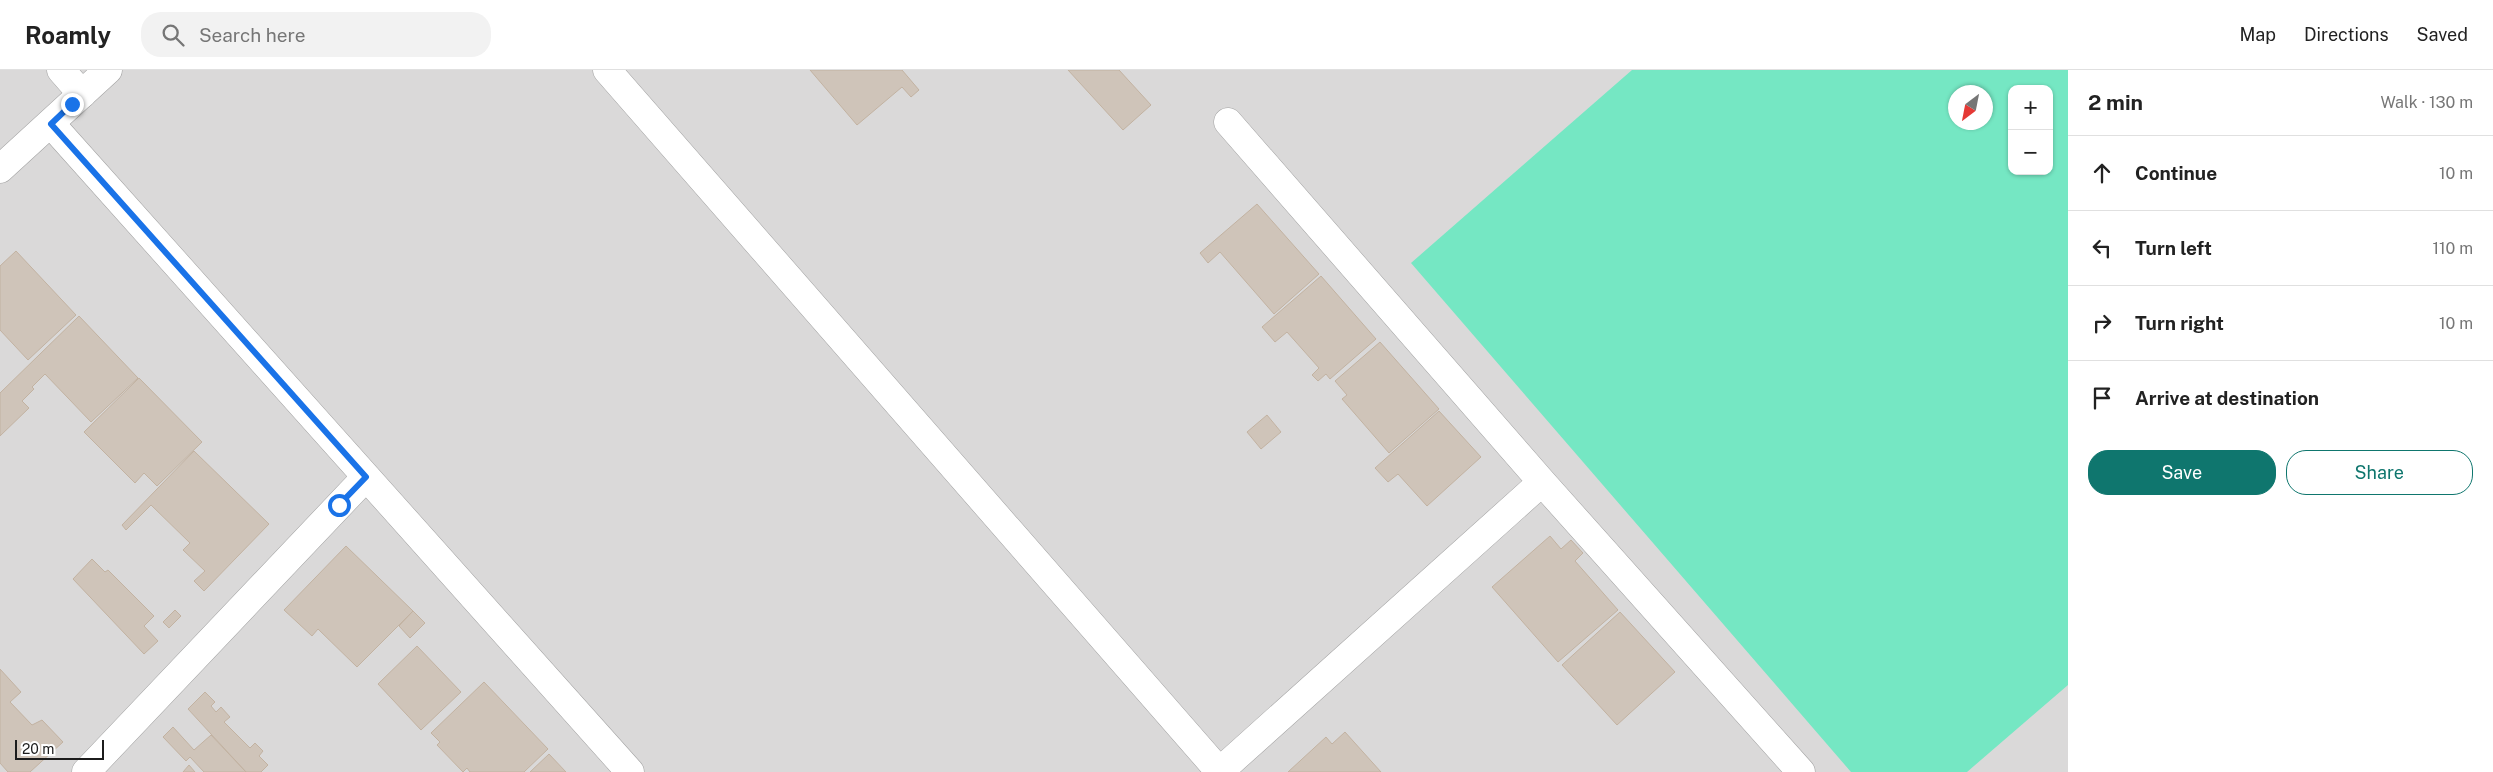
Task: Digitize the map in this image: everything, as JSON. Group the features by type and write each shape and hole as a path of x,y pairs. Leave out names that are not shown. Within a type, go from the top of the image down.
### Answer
{"street":[{"path":"61,70 82,94"},
{"path":"0,170 108,70"},
{"path":"607,70 1220,772 1542,482"},
{"path":"1228,122 1542,482 1801,772"},
{"path":"51,124 630,772"},
{"path":"86,772 366,477"}],"shaded area":[{"path":"0,70 2068,70 2068,772 0,772"}],"green space":[{"path":"1632,70 2068,70 2068,685 1967,772 1851,772 1411,263"}],"building":[{"path":"810,70 902,70 919,90 911,97 902,87 857,125"},
{"path":"1068,70 1119,70 1151,105 1123,130"},
{"path":"1257,204 1319,274 1274,314 1220,252 1208,263 1200,253"},
{"path":"16,251 76,315 28,360 0,330 0,266"},
{"path":"1321,276 1376,339 1330,379 1326,374 1318,381 1312,375 1319,368 1287,332 1275,342 1262,327"},
{"path":"79,316 138,378 91,422 45,374 22,401 29,408 0,436 0,393"},
{"path":"1380,342 1439,409 1389,453 1342,399 1347,395 1335,381"},
{"path":"139,378 202,442 157,486 144,473 135,483 84,432"},
{"path":"1439,411 1481,457 1427,506 1398,474 1388,482 1375,468"},
{"path":"1267,415 1281,432 1261,449 1247,432"},
{"path":"194,451 269,524 204,591 194,581 205,571 183,550 190,543 151,505 126,530 122,525"},
{"path":"1550,536 1561,549 1571,540 1583,553 1575,561 1618,610 1558,662 1492,587"},
{"path":"346,546 413,611 357,667 318,629 312,636 284,610"},
{"path":"92,559 105,572 108,570 154,616 144,626 158,641 144,654 73,579"},
{"path":"175,610 181,616 169,628 163,622"},
{"path":"413,611 425,623 410,638 399,626"},
{"path":"1620,612 1675,672 1617,725 1562,665"},
{"path":"417,646 461,692 421,730 378,684"},
{"path":"0,669 21,692 10,702 32,725 42,720 63,742 30,772 8,772 0,763"},
{"path":"484,682 548,749 524,772 470,772 467,768 463,772 437,745 440,742 431,733"},
{"path":"205,692 215,702 211,706 216,712 221,707 230,717 224,722 250,748 255,743 263,751 259,756 268,765 261,772 246,772 188,709"},
{"path":"173,727 194,750 211,735 246,772 204,772 190,757 186,761 163,737"},
{"path":"1345,732 1381,772 1288,772 1326,737 1332,744"},
{"path":"549,754 566,772 530,772"},
{"path":"189,765 195,772 183,772"}],"route":[{"path":"72,104 51,124 366,477 339,505"}]}
